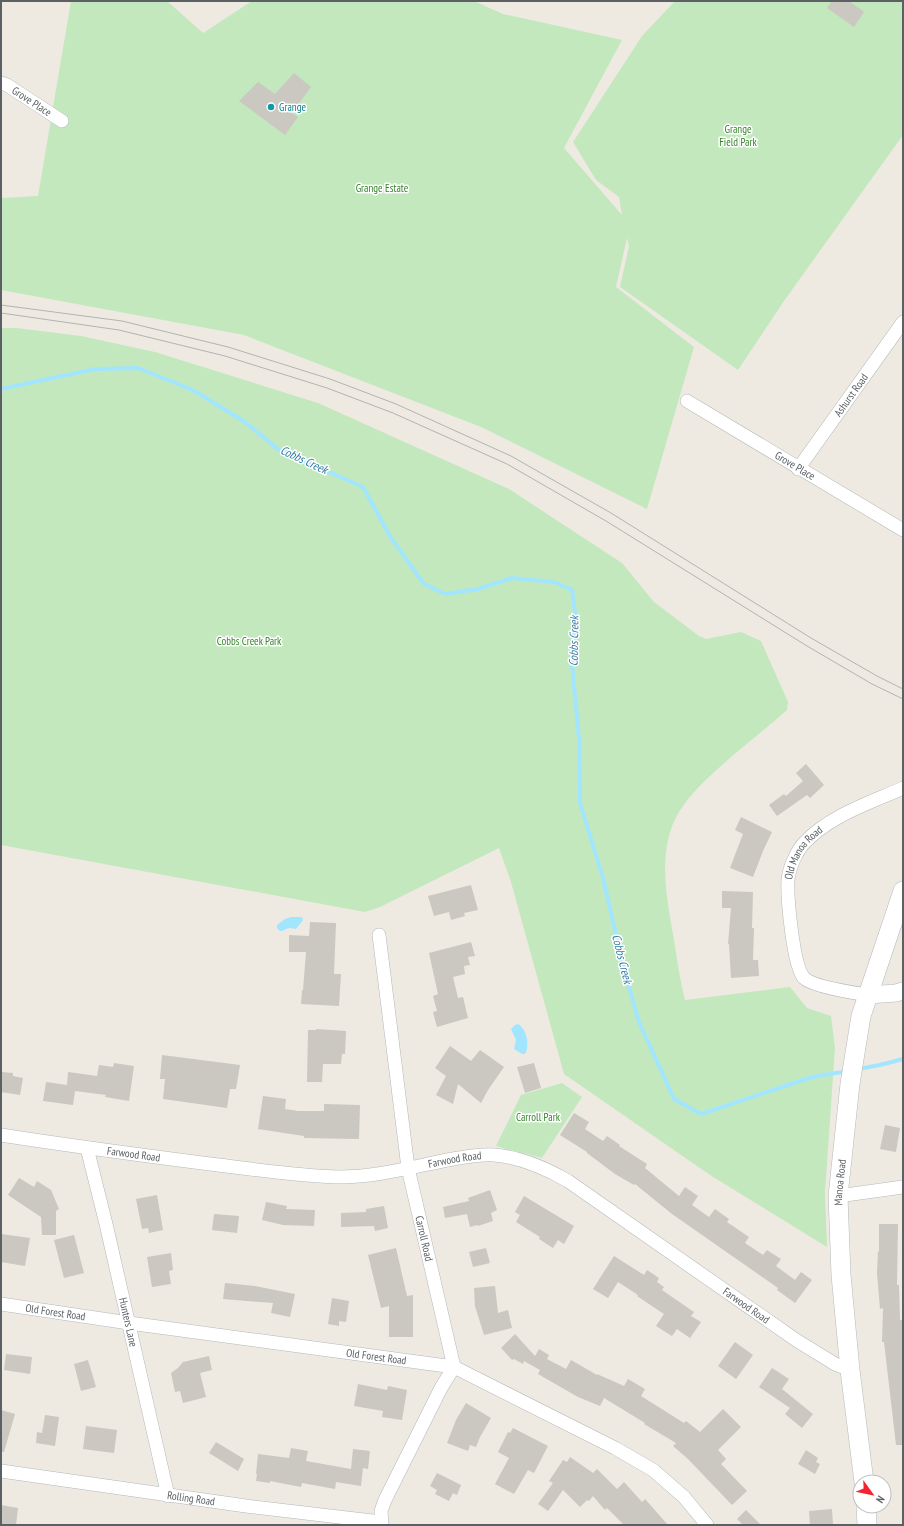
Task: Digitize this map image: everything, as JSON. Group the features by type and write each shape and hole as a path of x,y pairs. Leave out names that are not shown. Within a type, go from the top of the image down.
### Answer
{"main road":[{"name":"Manoa Road","path":"863,1474 850,1370 841,1276 838,1196 850,1084 861,1016 903,890"},
{"path":"866,1514 867,1525"}],"street":[{"name":"Grove Place","path":"1,83 7,85 62,121"},
{"name":"Ashurst Road","path":"798,468 903,322"},
{"name":"Grove Place","path":"687,401 903,530"},
{"name":"Old Manoa Road","path":"868,995 828,987 804,978 795,954 788,879 794,860 804,843 823,825 903,788"},
{"name":"Carroll Road","path":"379,935 408,1168 454,1367"},
{"path":"868,995 903,991"},
{"name":"Farwood Road","path":"1,1135 87,1148 294,1174 340,1177 381,1174 478,1155 494,1155 522,1161 549,1171 588,1195 796,1340 835,1364 850,1370"},
{"name":"Hunters Lane","path":"87,1148 168,1496"},
{"path":"838,1196 903,1188"},
{"name":"Old Forest Road","path":"1,1304 128,1323 454,1367 615,1448 653,1470 684,1497 707,1525"},
{"path":"382,1524 381,1511 385,1500 441,1388 454,1367"},
{"name":"Rolling Road","path":"1,1471 168,1496 382,1524"}],"green space":[{"name":"Grange Estate","path":"71,1 167,1 203,33 252,1 474,1 503,14 622,40 564,148 622,215 619,197 596,180 573,142 642,36 675,1 903,1 903,135 784,301 738,370 620,287 629,246 627,238 616,287 694,347 647,509 481,427 244,335 1,290 1,198 38,196"},
{"name":"Cobbs Creek Park","path":"1,328 17,328 81,336 155,352 318,403 509,489 622,563 654,602 699,636 706,639 741,632 761,641 788,702 787,710 710,776 684,804 672,827 668,842 665,858 666,892 685,1000 790,987 807,1008 831,1016 835,1048 825,1192 827,1247 710,1175 564,1074 511,882 499,848 380,907 365,912 1,845"},
{"name":"Carroll Park","path":"562,1083 582,1097 542,1158 496,1146 521,1095"}],"water":[{"path":"291,917 302,917 303,920 296,929 288,928 280,931 277,928 277,925 285,919"},
{"path":"518,1024 524,1030 527,1038 527,1051 525,1054 522,1054 514,1049 516,1040 511,1029"}],"building":[{"path":"832,1 849,1 864,12 854,27 827,8"},
{"name":"Grange","path":"294,73 311,87 292,113 298,117 285,135 239,101 258,82 275,94"},
{"path":"806,764 824,785 810,798 807,795 777,816 769,805 784,794 786,796 803,781 796,773"},
{"path":"741,817 772,832 753,877 730,868 743,834 735,830"},
{"path":"471,885 478,910 464,913 465,916 451,920 449,912 434,916 428,896"},
{"path":"722,891 753,892 753,960 758,960 759,976 731,978 728,944 731,908 722,908"},
{"path":"310,922 336,923 334,974 341,974 339,1006 301,1004 306,952 289,952 289,935 309,936"},
{"path":"471,942 475,956 468,957 470,965 464,966 465,974 453,977 458,998 463,997 468,1018 437,1027 433,1012 437,1011 433,996 438,994 429,953"},
{"path":"316,1029 346,1031 345,1054 342,1054 341,1064 323,1064 322,1082 307,1082 308,1030"},
{"path":"450,1046 471,1061 480,1050 504,1067 481,1103 458,1084 453,1104 436,1095 446,1076 435,1068"},
{"path":"162,1055 240,1065 236,1089 230,1089 227,1108 163,1099 165,1079 160,1079"},
{"path":"114,1063 134,1066 129,1101 105,1097 106,1095 75,1091 73,1105 43,1101 46,1082 67,1085 68,1072 97,1076 99,1065 113,1067"},
{"path":"534,1063 541,1088 525,1093 517,1067"},
{"path":"2,1072 13,1073 13,1076 23,1078 20,1095 1,1092"},
{"path":"263,1096 286,1099 285,1109 298,1111 324,1111 324,1104 360,1105 359,1139 304,1138 304,1136 258,1129"},
{"path":"574,1113 589,1122 585,1129 603,1141 607,1136 620,1145 619,1146 647,1164 645,1168 679,1196 685,1187 698,1196 692,1205 709,1217 715,1209 729,1219 727,1222 749,1237 745,1243 763,1255 767,1250 781,1259 776,1266 795,1280 801,1272 812,1280 795,1303 777,1290 778,1288 672,1214 635,1184 634,1185 615,1174 587,1152 560,1135"},
{"path":"885,1125 900,1128 896,1152 880,1149"},
{"path":"19,1178 34,1187 37,1181 51,1190 59,1209 56,1211 56,1235 42,1235 41,1217 8,1195"},
{"path":"490,1190 497,1210 491,1213 493,1221 470,1227 467,1214 445,1218 443,1207 469,1201 468,1198"},
{"path":"157,1195 163,1230 149,1233 148,1228 142,1229 136,1199"},
{"path":"524,1196 574,1226 564,1244 558,1240 553,1248 539,1239 540,1237 516,1222 520,1215 515,1212"},
{"path":"266,1202 287,1206 286,1209 315,1210 314,1226 283,1225 262,1220"},
{"path":"384,1206 388,1228 375,1231 374,1226 341,1227 341,1213 366,1212 366,1209"},
{"path":"214,1214 239,1216 237,1233 212,1230"},
{"path":"879,1224 898,1224 897,1285 899,1285 900,1320 903,1320 903,1445 896,1445 884,1342 882,1342 883,1308 880,1309 877,1273"},
{"path":"1,1234 30,1238 25,1266 1,1262"},
{"path":"74,1235 84,1273 64,1278 54,1240"},
{"path":"396,1248 407,1296 413,1295 413,1337 389,1337 389,1306 381,1308 368,1255"},
{"path":"486,1248 490,1263 473,1267 469,1252"},
{"path":"171,1253 173,1270 169,1271 171,1284 152,1287 147,1257"},
{"path":"614,1256 644,1275 647,1270 659,1278 657,1282 664,1287 662,1290 694,1312 691,1316 701,1322 690,1338 677,1329 672,1336 656,1326 664,1314 618,1282 608,1298 593,1289"},
{"path":"225,1283 255,1286 295,1294 290,1317 271,1313 273,1303 223,1299"},
{"path":"495,1286 498,1313 508,1310 512,1328 484,1335 475,1306 474,1288"},
{"path":"332,1298 349,1301 346,1322 339,1321 339,1326 328,1324"},
{"path":"515,1334 535,1356 539,1349 549,1355 547,1359 566,1369 571,1360 597,1375 624,1386 628,1379 645,1389 641,1396 684,1423 686,1421 700,1432 723,1409 741,1427 718,1450 726,1459 721,1464 747,1491 732,1505 688,1459 673,1446 676,1443 604,1398 600,1406 578,1397 538,1374 540,1370 524,1361 523,1364 514,1359 512,1360 501,1348"},
{"path":"735,1342 753,1355 736,1379 718,1366"},
{"path":"6,1354 32,1357 30,1374 4,1370"},
{"path":"209,1356 212,1370 200,1373 206,1397 183,1403 180,1391 175,1392 171,1373 183,1362"},
{"path":"88,1360 96,1387 81,1391 74,1364"},
{"path":"772,1368 789,1379 782,1389 813,1414 802,1428 785,1414 790,1408 759,1387"},
{"path":"358,1384 387,1390 388,1386 407,1390 402,1420 382,1417 383,1411 354,1406"},
{"path":"466,1403 491,1418 476,1447 470,1445 468,1451 447,1443 456,1420"},
{"path":"1,1410 15,1414 4,1452 1,1452"},
{"path":"45,1415 59,1417 55,1446 36,1443 37,1432 42,1433"},
{"path":"86,1426 117,1430 114,1453 83,1449"},
{"path":"513,1428 548,1446 534,1473 528,1470 514,1494 495,1484 509,1458 498,1452 508,1432 510,1433"},
{"path":"216,1442 244,1459 238,1471 209,1453"},
{"path":"291,1448 308,1451 306,1461 351,1469 353,1449 370,1451 368,1469 363,1468 361,1486 336,1482 335,1489 302,1483 301,1487 270,1481 270,1483 256,1481 258,1454 289,1458"},
{"path":"806,1450 818,1458 816,1462 820,1464 815,1474 798,1464"},
{"path":"570,1457 593,1473 597,1469 617,1489 624,1482 642,1502 645,1499 668,1525 624,1525 607,1508 605,1510 593,1496 589,1501 587,1500 580,1507 563,1490 548,1511 538,1504 553,1483 549,1481 563,1460 567,1462"},
{"path":"437,1473 461,1485 457,1495 453,1493 449,1501 435,1494 437,1490 430,1486"},
{"path":"1,1505 18,1508 16,1525 1,1525"},
{"path":"832,1509 833,1525 810,1525 809,1511"},
{"path":"746,1510 761,1525 743,1525 737,1519"}],"waterway":[{"name":"Cobbs Creek","path":"1,389 95,369 138,368 193,390 245,422 279,450 363,487 391,538 424,584 445,594 478,589 512,578 554,582 572,590 575,612 572,665 579,739 580,803 603,878 623,966 639,1022 674,1099 701,1114 812,1077 848,1071"},
{"name":"Cobbs Creek","path":"858,1069 903,1059"}],"tram line":[{"path":"1,305 122,321 228,347 330,379 396,404 511,456 611,513 811,638 877,676 903,689"},
{"path":"1,313 119,330 225,356 327,388 393,413 507,464 606,521 807,646 872,684 903,699"}],"place":[{"name":"Grange","path":"271,107"}],"park label":[{"name":"Grange Field Park","path":"738,135"}]}
